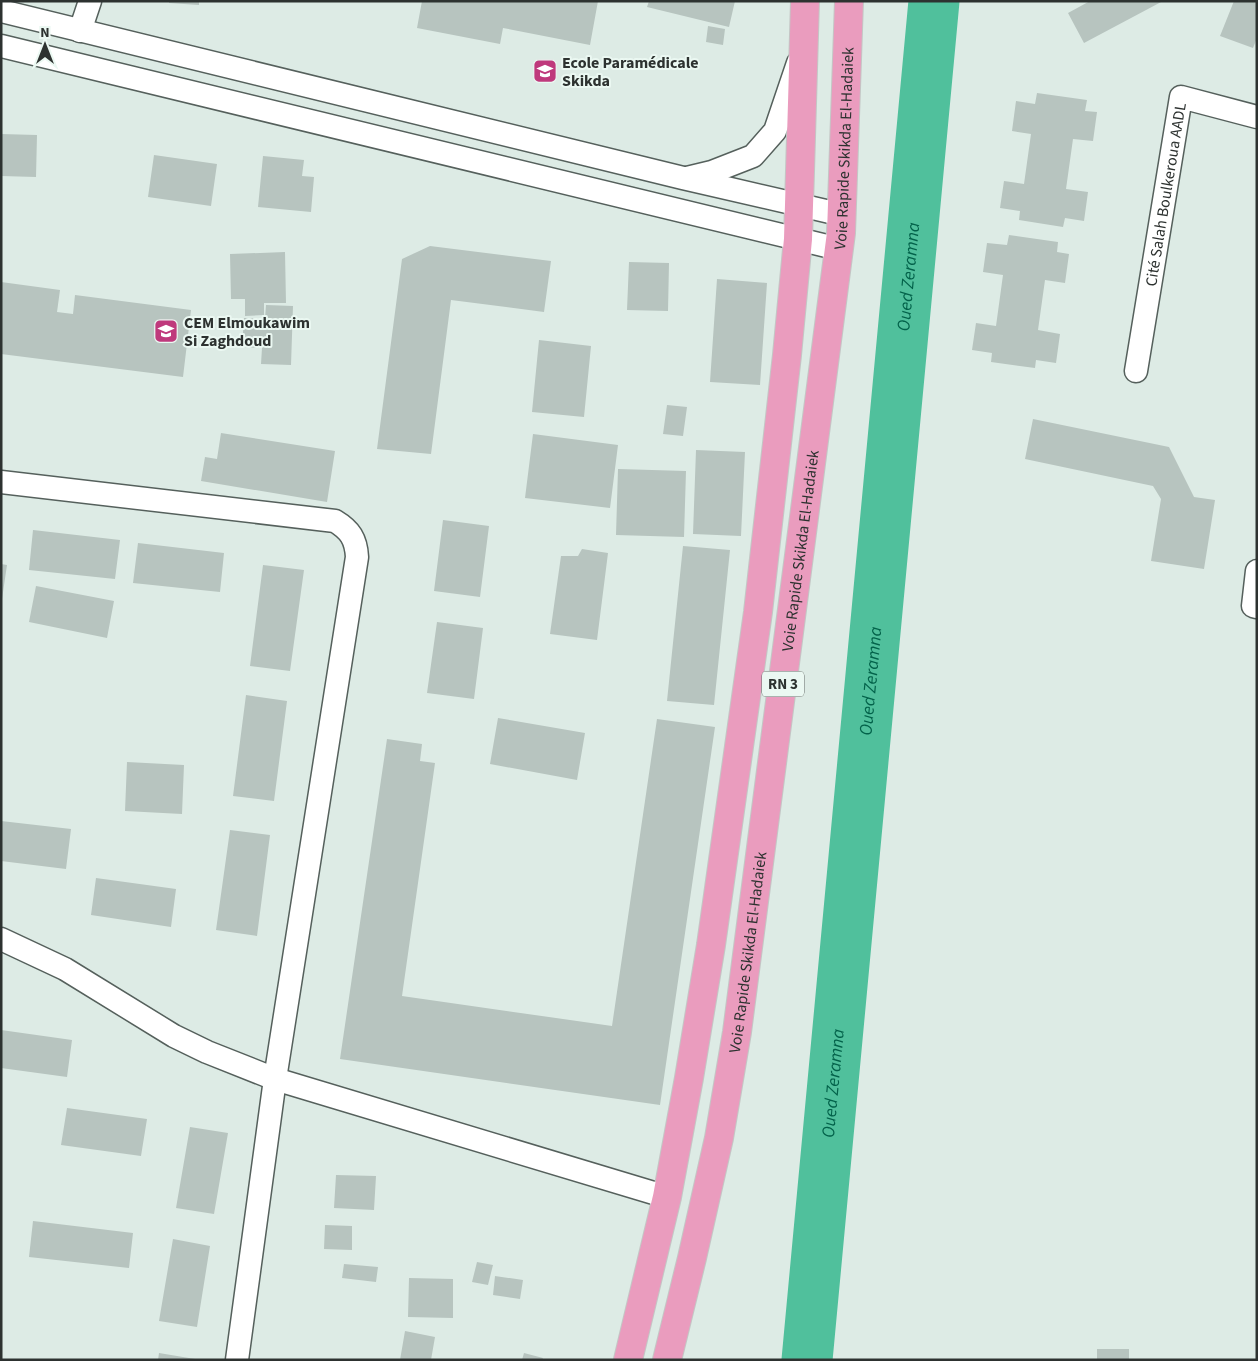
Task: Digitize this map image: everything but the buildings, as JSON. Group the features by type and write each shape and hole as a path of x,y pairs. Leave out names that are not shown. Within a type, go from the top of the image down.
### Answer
{"highway":[{"name":"Voie Rapide Skikda El-Hadaiek","path":"628,1360 667,1197 711,945 758,612 786,365 798,239 805,1"},
{"name":"Voie Rapide Skikda El-Hadaiek","path":"667,1360 719,1138 737,1032 839,248 842,215 849,1"}],"street":[{"path":"80,31 90,1"},
{"path":"1,11 683,178 842,215"},
{"path":"1,46 839,248"},
{"path":"683,178 712,172 753,156 775,132 803,48"},
{"name":"Cité Salah Boulkeroua AADL","path":"1136,371 1181,97 1257,117"},
{"path":"1,482 329,520 345,527 357,545 357,557 275,1079 237,1360"},
{"path":"1257,571 1253,606 1257,607"},
{"path":"1,939 65,969 174,1036 215,1056 275,1079 667,1197"}],"waterway":[{"name":"Oued Zeramna","path":"807,1360 934,1"}],"place":[{"name":"Ecole Paramédicale Skikda","path":"545,71"},
{"name":"CEM Elmoukawim Si Zaghdoud","path":"166,331"}]}
